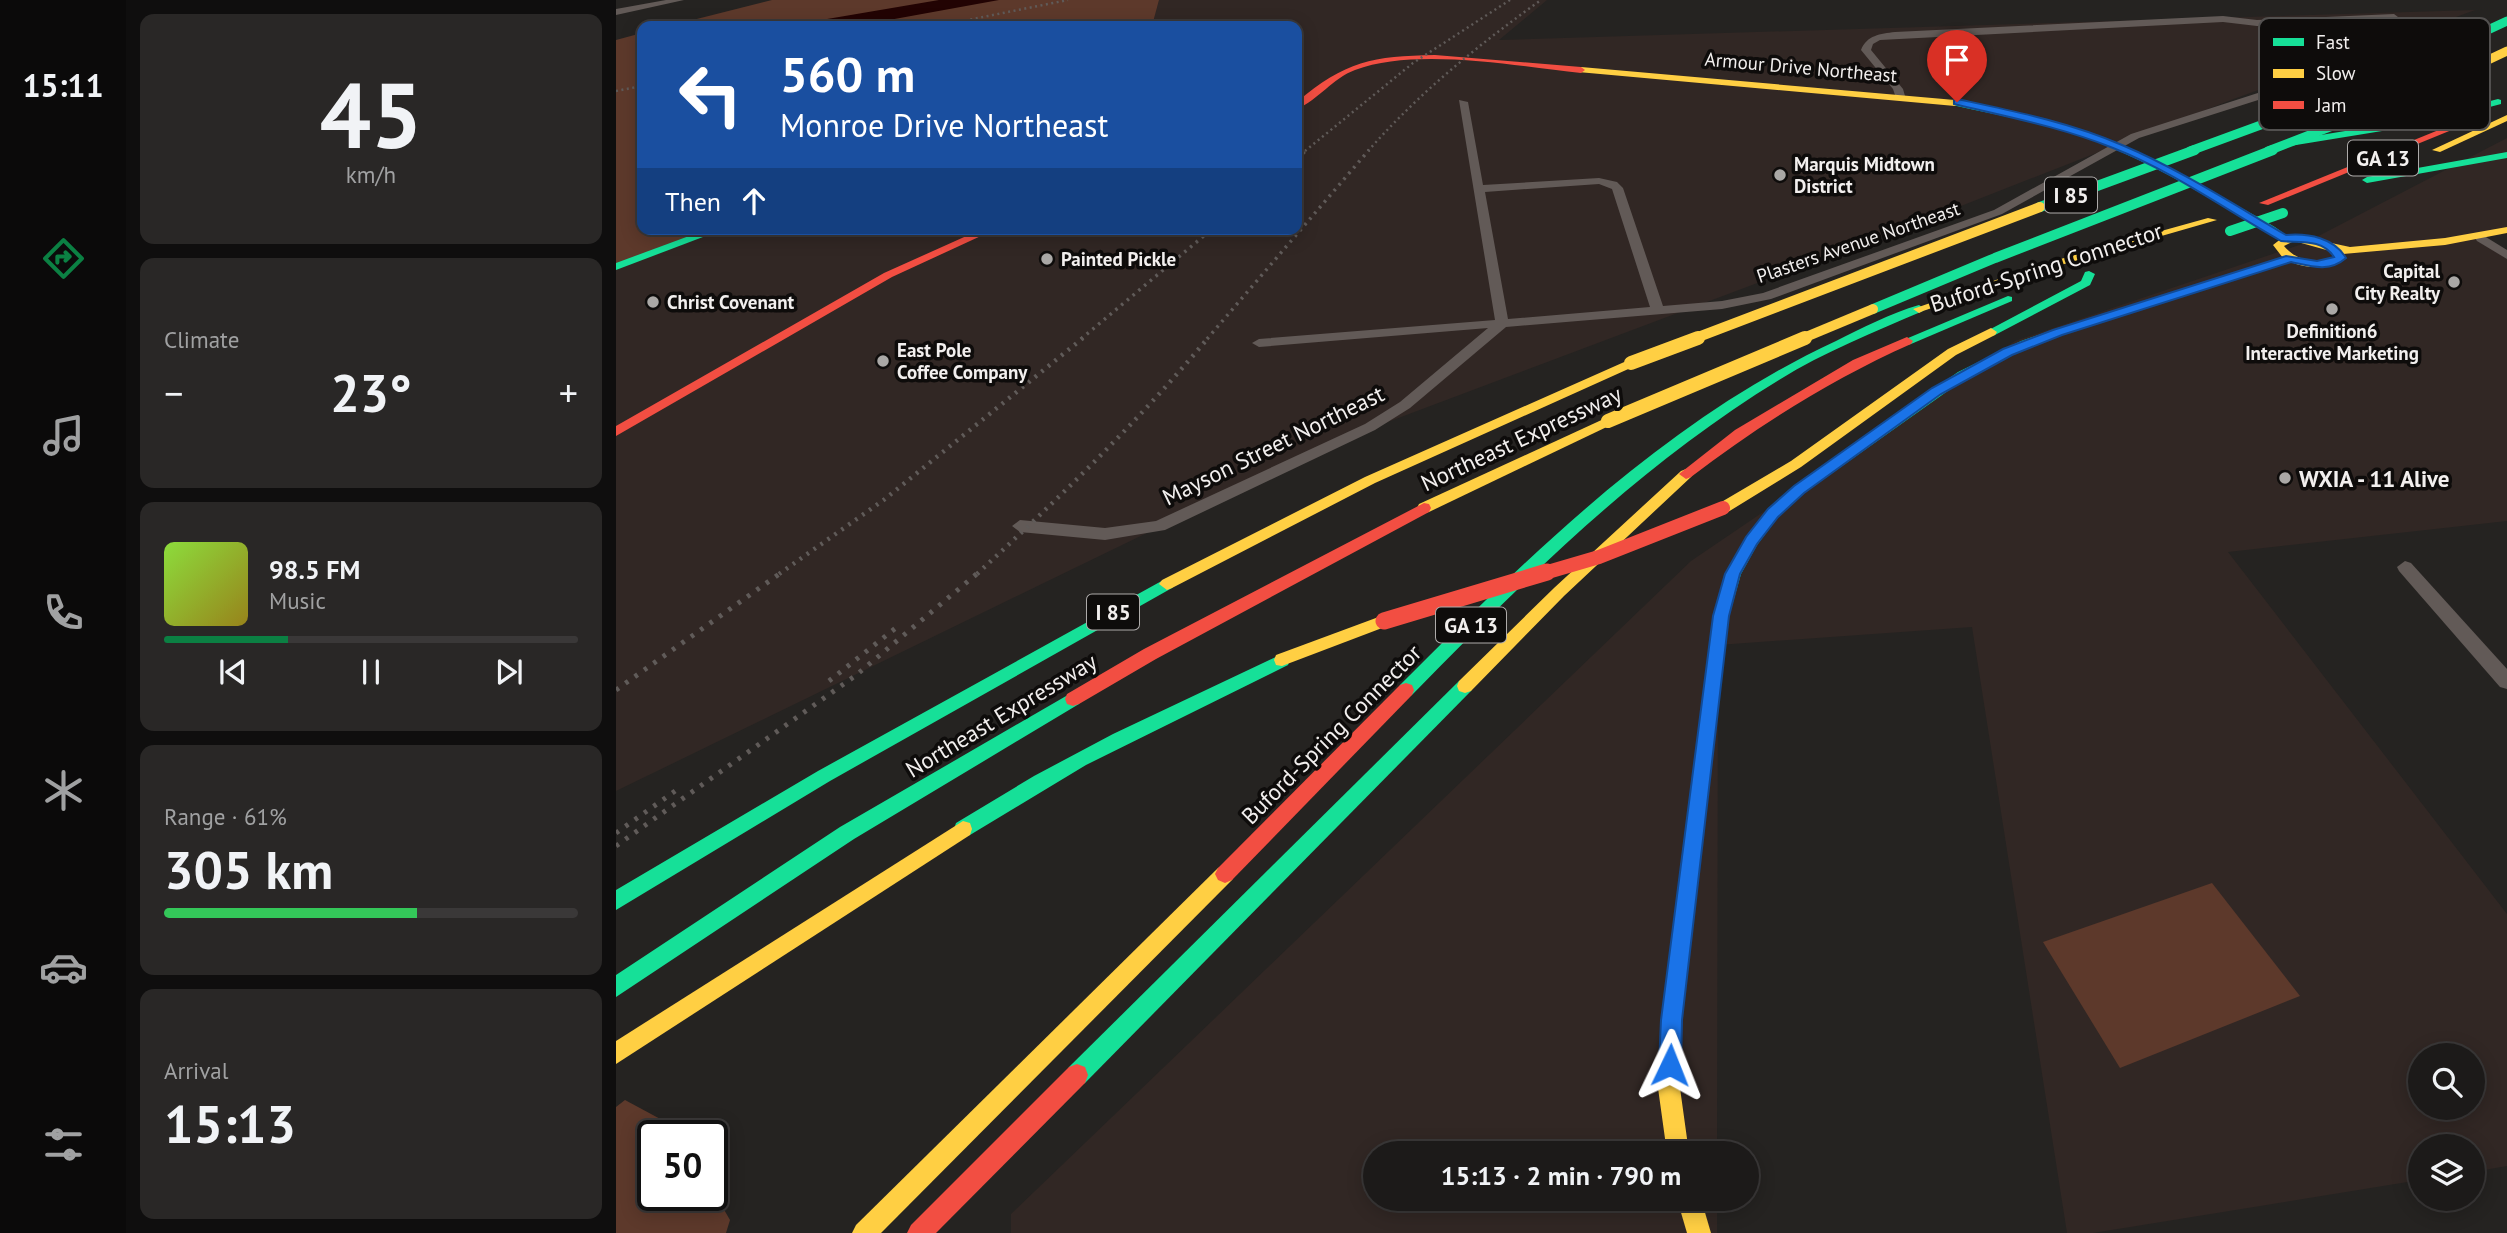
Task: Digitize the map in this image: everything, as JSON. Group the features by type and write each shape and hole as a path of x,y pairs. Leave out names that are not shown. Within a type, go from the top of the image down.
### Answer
{"main road":[{"name":"Northeast Expressway","path":"2490,29 2507,20"},
{"name":"Northeast Expressway","path":"2490,59 2507,51"},
{"name":"Armour Drive Northeast","path":"1302,102 1346,70 1378,61 1404,59 1459,60 1957,102 2066,127 2117,146 2181,179 2285,239"},
{"name":"GA 13","path":"2490,125 2507,118"},
{"name":"Northeast Expressway","path":"616,901 783,800 1110,614 1362,484 1549,396 1631,363 2259,127"},
{"name":"Northeast Expressway","path":"616,987 847,833 1126,668 1389,525 1608,421 1995,258 2325,130"},
{"path":"1500,595 1590,501 1626,468 1688,419 1769,362 1858,313 1974,260 2181,179 2287,144 2371,130"},
{"name":"Buford-Spring Connector","path":"864,1233 1033,1069 1500,595 1611,496 1725,408 1832,346 1886,320 1945,297 2022,272 2264,203 2419,143 2444,130"},
{"name":"GA 13","path":"2480,130 2361,182 2395,177 2430,167 2507,155"},
{"name":"Buford-Spring Connector","path":"2191,243 2289,211"},
{"path":"2335,250 2340,258 2329,264 2306,264 2290,259 2279,249 2280,242 2285,239 2312,239 2335,250 2445,243 2507,230"},
{"path":"616,267 703,235"},
{"path":"616,432 878,281 978,235"},
{"path":"1676,1141 1669,1088 1671,1020 1721,616 1733,574 1752,541 1773,513 1799,490 1937,391 1990,360 2057,332 2290,259"},
{"name":"Buford-Spring Connector","path":"616,1053 1000,804 1163,716 1299,652 1384,621 1598,559 1642,544 1723,508 1796,464 1952,352 2086,283 2095,272 1977,310 1857,362 1751,426 1690,470 1559,592 919,1233"},
{"path":"1693,1211 1699,1233"}],"street":[{"path":"616,12 680,0"},
{"name":"Plasters Avenue Northeast","path":"2371,18 2394,18"},
{"name":"Plasters Avenue Northeast","path":"1900,96 1898,89 1866,50 1869,42 1895,35 2223,19 2259,23"},
{"name":"Plasters Avenue Northeast","path":"1259,343 1722,305 1766,296 1972,222 2022,200 2135,136 2259,97"},
{"path":"1463,102 1502,323"},
{"path":"1478,189 1599,181 1613,184 1658,310"},
{"path":"2481,237 2507,255"},
{"name":"Mayson Street Northeast","path":"1020,526 1105,534 1159,526 1370,427 1405,405 1502,323"},
{"path":"2405,567 2507,682"}],"shaded area":[{"path":"772,0 1159,0 1153,21 689,21"},
{"path":"939,0 999,0 884,21 815,21"},
{"path":"1159,0 1547,0 1499,40 2475,10 2453,18 2259,18 2259,90 1928,219 1332,443 616,791 616,265 698,235 1302,235 1302,21 1153,21"},
{"path":"637,34 637,235 698,235 616,265 616,40"},
{"path":"2507,138 2507,228 2484,239 2507,257 2507,521 2228,552 2507,914 2507,1166 2485,1170 2485,1134 2408,1134 2408,1182 2093,1233 2067,1233 1972,627 1718,645 1717,1141 1363,1141 1363,1211 1717,1211 1717,1233 1011,1233 1011,1214 1691,561 2015,341 2305,243"},
{"path":"2212,883 2300,996 2120,1068 2043,942"},
{"path":"625,1100 662,1120 637,1120 637,1211 725,1211 730,1220 726,1233 616,1233 616,1107"}],"railway":[{"path":"963,21 1068,0"},
{"path":"1305,151 1413,63 1510,0"},
{"path":"1368,151 1408,109 1450,71 1541,0"},
{"path":"616,91 637,87"},
{"path":"1302,154 1307,150"},
{"path":"1302,228 1369,150"},
{"path":"1081,339 1205,235"},
{"path":"1207,339 1296,235"},
{"path":"779,574 885,499 1083,338"},
{"path":"977,574 1096,460 1208,338"},
{"path":"616,690 782,572"},
{"path":"616,846 855,676 979,572"},
{"path":"829,681 897,627"},
{"path":"616,833 678,789"}],"traffic: fast":[{"path":"2490,29 2507,21"},
{"path":"2490,104 2498,102"},
{"path":"1955,103 2052,124 2122,149 2181,177 2285,239"},
{"path":"2040,207 2259,126"},
{"path":"1873,309 1995,258 2323,130"},
{"path":"2290,143 2370,130"},
{"path":"2367,180 2507,155"},
{"path":"2230,231 2283,213"},
{"path":"616,267 703,235"},
{"path":"1991,332 2086,283 2089,274"},
{"path":"1907,341 2008,299"},
{"path":"1406,690 1535,562 1674,445 1792,367 1846,340 1919,309"},
{"path":"1692,847 1721,616 1733,574 1752,541 1773,513 1799,490 1962,375 2025,344 2061,331"},
{"path":"616,901 824,776 1167,584"},
{"path":"963,829 1080,760 1160,718 1282,660"},
{"path":"1077,1075 1465,686"},
{"path":"616,987 847,833 1073,699"}],"traffic: slow":[{"path":"2490,59 2507,51"},
{"path":"1581,70 1955,103"},
{"path":"2490,126 2507,118"},
{"path":"2437,150 2481,130"},
{"path":"1631,363 2040,207"},
{"path":"1919,309 2043,267 2212,220"},
{"path":"2335,250 2340,258 2315,265 2290,258 2278,245 2286,240 2301,238 2331,248 2355,250 2476,237 2507,230"},
{"path":"2061,331 2290,259"},
{"path":"1608,421 1873,309"},
{"path":"1723,508 1796,464 1952,352 1991,332"},
{"path":"1167,584 1370,480 1631,363"},
{"path":"1424,508 1608,421"},
{"path":"1465,686 1559,592 1686,474"},
{"path":"1282,660 1384,621"},
{"path":"616,1053 963,829"},
{"path":"1676,1141 1669,1088 1671,1020 1692,847"},
{"path":"864,1233 1225,874"},
{"path":"1693,1211 1699,1233"}],"traffic: jam":[{"path":"1302,102 1339,74 1378,61 1405,58 1466,59 1581,70"},
{"path":"2264,203 2446,130"},
{"path":"616,432 888,275 978,235"},
{"path":"1686,474 1740,433 1857,363 1907,341"},
{"path":"1073,699 1150,654 1424,508"},
{"path":"1384,621 1599,557 1723,508"},
{"path":"1225,874 1406,690"},
{"path":"919,1233 1077,1075"}],"place":[{"name":"Marquis Midtown District","path":"1780,175"},
{"name":"Painted Pickle","path":"1047,259"},
{"name":"Capital City Realty","path":"2454,282"},
{"name":"Christ Covenant","path":"653,302"},
{"name":"Definition6 Interactive Marketing","path":"2332,309"},
{"name":"East Pole Coffee Company","path":"883,361"},
{"name":"WXIA - 11 Alive","path":"2285,478"}],"route":[{"path":"1670,1065 1671,1020 1721,616 1733,574 1752,541 1773,513 1799,490 1937,391 2007,352 2057,332 2290,259 2306,264 2329,264 2340,258 2335,250 2312,239 2285,239 2150,161 2117,146 2042,120 1957,102"}]}
